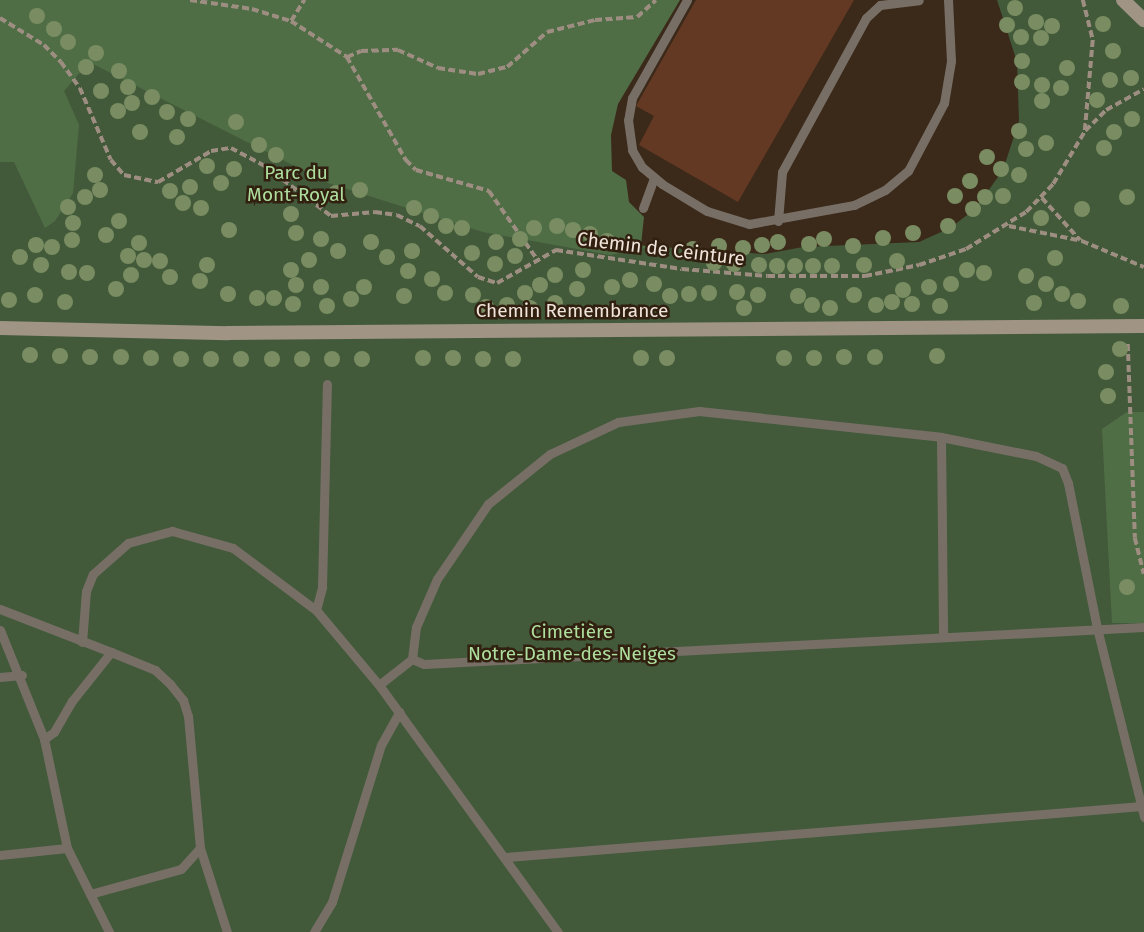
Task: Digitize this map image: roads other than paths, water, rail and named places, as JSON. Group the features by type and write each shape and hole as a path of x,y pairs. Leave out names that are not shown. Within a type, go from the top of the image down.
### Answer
{"street":[{"path":"1123,0 1144,20"},
{"name":"Chemin Remembrance","path":"0,328 242,333 1144,326"}],"lane":[{"path":"687,0 629,108 632,150 654,178 726,220 778,221 854,205 885,190 913,164 947,92 951,61 948,0"},
{"path":"778,221 782,172 866,18 880,5 919,0"},
{"path":"643,208 654,178"},
{"path":"316,610 322,587 327,384"},
{"path":"379,685 412,659 416,626 437,579 488,504 521,474 583,436 618,422 699,411 941,437 1036,456 1062,468 1069,483 1097,628 1144,817"},
{"path":"941,437 943,636"},
{"path":"82,642 86,591 93,575 128,543 150,534 172,531 233,548 316,610 379,685 558,932"},
{"path":"0,609 155,670 183,700 200,848 227,932"},
{"path":"412,659 424,664 1144,627"},
{"path":"0,630 22,675 44,739 67,848 109,932"},
{"path":"44,739 54,732 72,701 111,652"},
{"path":"0,677 22,675"},
{"path":"314,932 332,902 381,745 399,712"},
{"path":"506,857 1142,806"},
{"path":"0,855 67,848"},
{"path":"90,894 181,869 200,848"}],"park label":[{"name":"Parc du Mont-Royal","path":"296,184"},
{"name":"Cimetière Notre-Dame-des-Neiges","path":"572,643"}]}
